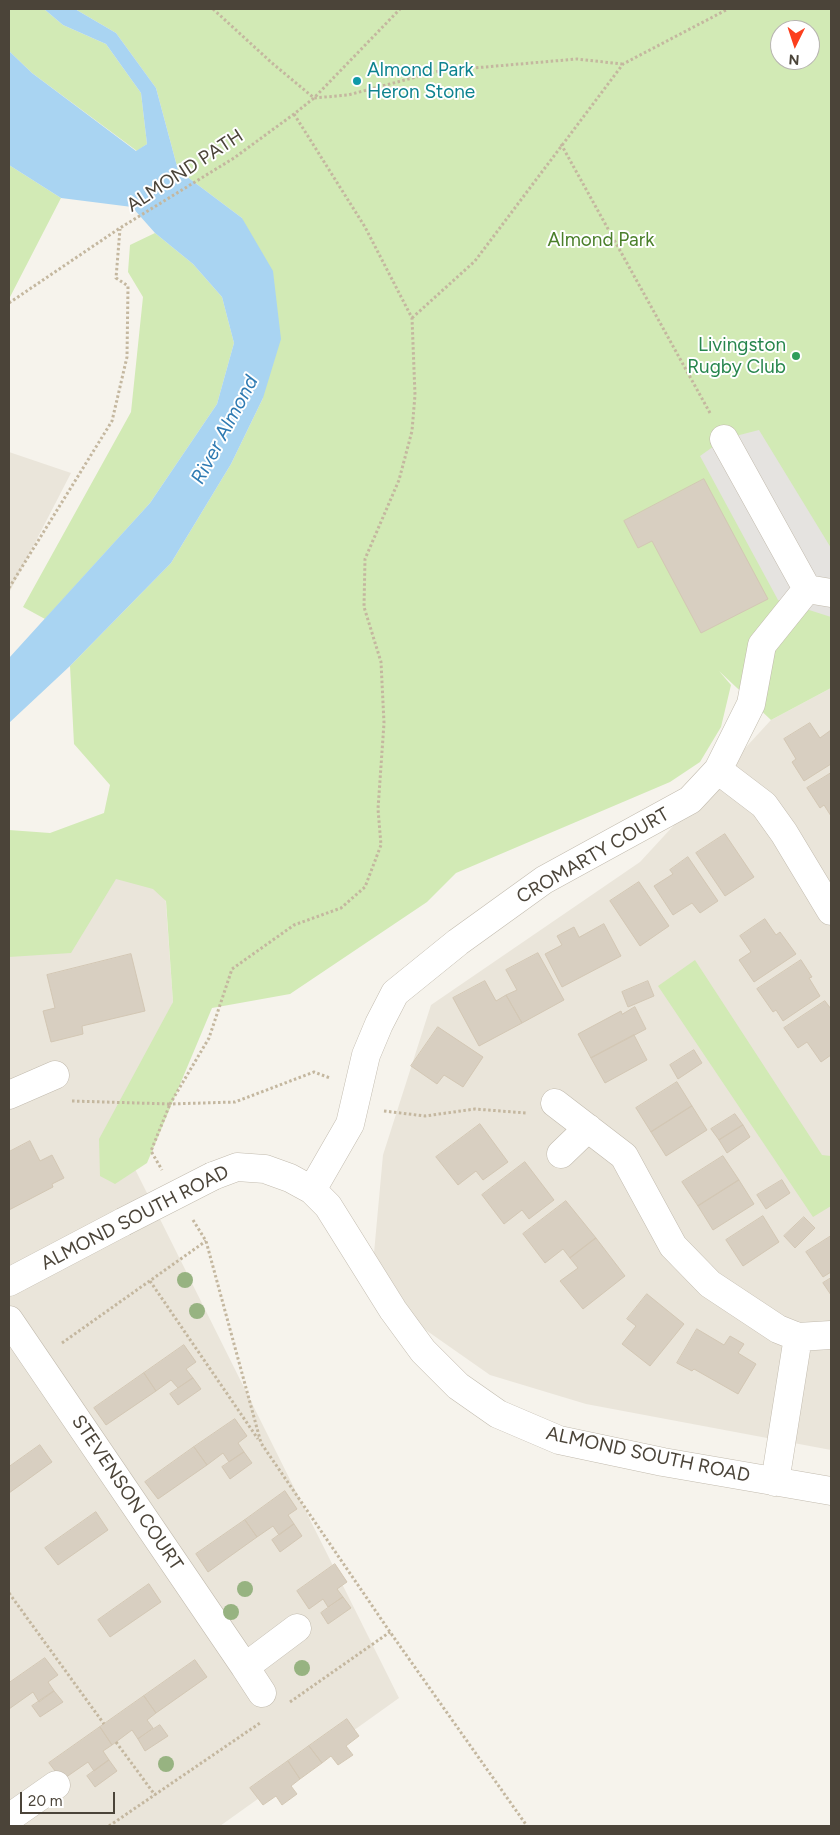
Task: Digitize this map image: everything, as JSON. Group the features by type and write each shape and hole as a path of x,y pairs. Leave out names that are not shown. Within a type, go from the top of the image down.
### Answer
{"street":[{"path":"724,439 819,591"},
{"name":"CROMARTY COURT","path":"312,1190 350,1124 366,1055 395,993 458,942 544,880 690,800 718,770 751,704 762,645 819,591"},
{"path":"718,770 764,805 784,833 831,911"},
{"path":"9,1096 55,1075"},
{"path":"555,1103 624,1156 673,1246 710,1284 778,1329 798,1337 831,1335"},
{"path":"561,1154 588,1128"},
{"name":"ALMOND SOUTH ROAD","path":"9,1282 213,1176 237,1167 265,1169 290,1178 312,1190 328,1206 393,1310 423,1351 458,1386 498,1414 560,1440 663,1462 831,1492"},
{"name":"STEVENSON COURT","path":"9,1320 271,1706"},
{"path":"775,1482 798,1337"},
{"path":"244,1667 297,1628"},
{"path":"9,1818 56,1786"}],"path":[{"path":"212,9 314,98 348,95 439,71 577,59 623,64"},
{"name":"ALMOND PATH","path":"9,588 112,421 127,357 128,286 116,278 120,228 234,158 294,114 314,98 400,9"},
{"path":"412,318 475,260 623,64 728,9"},
{"path":"166,1176 150,1151 170,1104 209,1038 232,969 294,924 341,908 365,887 381,845 378,809 384,723 381,662 364,607 365,559 399,480 412,431 415,395 412,318 366,226 294,114"},
{"path":"561,144 724,439"},
{"path":"9,303 120,228"},
{"path":"66,1101 170,1104 235,1102 314,1072 342,1082 357,1097 381,1110 425,1116 475,1109 536,1113 555,1103"},
{"path":"191,1217 206,1241 261,1443"},
{"path":"37,1361 206,1241"},
{"path":"150,1280 390,1632 528,1826"},
{"path":"9,1593 104,1724"},
{"path":"109,1826 155,1795 271,1706 390,1632"},
{"path":"116,1742 155,1795"}],"shaded area":[{"path":"759,430 831,548 831,617 778,600 700,456 724,439"},
{"path":"9,452 71,473 9,593"},
{"path":"831,688 831,1450 586,1404 490,1375 420,1326 374,1253 383,1155 431,1005 640,862 771,720"},
{"path":"163,863 173,1002 127,1153 399,1698 220,1826 9,1826 9,901"}],"green space":[{"path":"9,9 44,9 63,25 106,44 141,93 147,144 137,151 32,73 9,51"},
{"name":"Almond Park","path":"75,9 831,9 831,688 771,720 719,671 731,685 721,727 700,762 670,782 456,873 427,902 290,994 212,1008 147,1163 115,1184 100,1176 99,1139 173,1002 166,901 153,889 116,879 71,953 9,957 9,830 50,833 104,813 110,785 74,744 70,666 171,563 231,464 263,398 242,218 178,170 156,88 116,33"},
{"path":"9,165 61,198 9,299"},
{"path":"155,233 193,264 222,297 234,343 217,404 150,503 45,619 23,607 131,412 143,297 128,272 130,245"},
{"path":"695,960 822,1155 831,1156 831,1206 813,1217 658,986"}],"water":[{"name":"River Almond","path":"44,9 75,9 116,33 156,88 178,170 242,218 273,271 281,339 263,398 231,464 171,563 70,666 9,723 9,658 150,503 217,404 234,343 222,297 193,264 155,233 132,207 61,198 9,165 9,51 32,73 136,151 147,144 141,93 106,44 63,25"}],"building":[{"path":"704,479 768,599 701,633 652,541 638,548 624,521"},
{"path":"810,723 820,738 831,730 831,764 804,781 792,762 796,759 784,739"},
{"path":"831,773 831,816 824,805 820,808 807,788"},
{"path":"725,834 754,877 725,896 696,853"},
{"path":"688,857 718,901 700,913 692,903 673,915 654,886 673,874 670,870"},
{"path":"639,882 669,926 640,946 610,901"},
{"path":"765,919 776,935 780,932 796,954 754,982 739,960 751,952 740,936"},
{"path":"604,924 621,956 562,987 545,954 562,945 557,936 574,927 579,937"},
{"path":"538,953 564,1000 522,1023 506,995 517,990 506,970"},
{"path":"131,954 145,1011 82,1026 83,1034 51,1042 43,1011 55,1008 47,975"},
{"path":"801,960 812,977 809,978 820,996 783,1021 776,1010 773,1012 757,989"},
{"path":"485,981 496,1001 506,995 522,1023 479,1046 453,998"},
{"path":"648,981 654,996 628,1007 622,992"},
{"path":"825,1001 831,1009 831,1055 821,1062 807,1042 798,1048 784,1028"},
{"path":"635,1007 646,1029 591,1058 578,1034 621,1011 622,1014"},
{"path":"438,1027 483,1057 463,1087 444,1075 437,1084 411,1066"},
{"path":"634,1035 647,1060 605,1083 591,1058"},
{"path":"694,1050 702,1063 678,1079 670,1065"},
{"path":"677,1082 692,1106 651,1132 636,1108"},
{"path":"692,1106 707,1130 666,1156 651,1132"},
{"path":"735,1114 743,1125 719,1140 711,1129"},
{"path":"480,1124 508,1162 483,1180 476,1171 458,1185 436,1157"},
{"path":"743,1125 750,1137 727,1153 719,1140"},
{"path":"30,1141 40,1161 52,1155 64,1178 52,1184 53,1187 9,1210 9,1152"},
{"path":"723,1156 739,1180 698,1206 682,1182"},
{"path":"525,1162 554,1200 529,1219 522,1210 504,1224 482,1195"},
{"path":"739,1180 754,1204 713,1230 698,1206"},
{"path":"782,1180 790,1193 766,1209 757,1195"},
{"path":"566,1201 596,1238 570,1258 563,1249 545,1263 523,1234"},
{"path":"763,1216 779,1242 743,1266 726,1240"},
{"path":"804,1217 815,1228 795,1248 784,1236"},
{"path":"831,1236 831,1272 823,1277 806,1252"},
{"path":"596,1238 625,1276 583,1309 560,1281 578,1268 570,1258"},
{"path":"831,1278 831,1295 823,1283"},
{"path":"647,1294 684,1324 650,1366 622,1344 636,1326 627,1319"},
{"path":"697,1329 724,1345 730,1336 744,1344 738,1353 756,1364 738,1394 694,1369 692,1371 677,1363"},
{"path":"184,1345 196,1362 186,1369 193,1378 178,1388 171,1380 156,1391 144,1373"},
{"path":"144,1373 156,1391 106,1425 94,1408"},
{"path":"193,1378 201,1389 178,1405 170,1394"},
{"path":"235,1419 247,1436 238,1443 244,1452 229,1462 223,1453 207,1465 194,1447"},
{"path":"40,1445 52,1462 9,1493 9,1467"},
{"path":"194,1447 207,1465 158,1499 145,1482"},
{"path":"244,1452 252,1463 230,1479 222,1467"},
{"path":"285,1491 297,1509 288,1515 294,1524 279,1535 273,1526 257,1537 245,1520"},
{"path":"96,1512 108,1530 58,1565 45,1548"},
{"path":"245,1520 257,1537 208,1572 196,1554"},
{"path":"294,1524 302,1536 280,1552 272,1540"},
{"path":"335,1564 347,1582 337,1589 343,1597 328,1607 323,1599 309,1609 297,1591"},
{"path":"149,1584 161,1602 110,1637 98,1620"},
{"path":"343,1597 351,1608 328,1624 321,1613"},
{"path":"45,1658 58,1675 48,1682 54,1691 39,1702 33,1692 9,1709 9,1683"},
{"path":"195,1660 207,1677 156,1713 144,1696"},
{"path":"54,1691 63,1702 40,1717 32,1706"},
{"path":"144,1696 156,1713 147,1720 153,1728 138,1739 132,1730 112,1745 100,1727"},
{"path":"347,1719 359,1736 346,1746 353,1755 338,1765 331,1756 322,1763 309,1746"},
{"path":"160,1725 168,1736 145,1751 138,1739"},
{"path":"100,1727 112,1745 103,1751 109,1760 94,1771 88,1762 62,1780 49,1763"},
{"path":"309,1746 322,1763 300,1779 288,1761"},
{"path":"109,1760 117,1771 95,1787 87,1776"},
{"path":"288,1761 300,1779 291,1786 297,1794 282,1805 276,1796 263,1805 250,1788"}],"place":[{"name":"Almond Park Heron Stone","path":"357,81"},
{"name":"Livingston Rugby Club","path":"796,356"}]}
